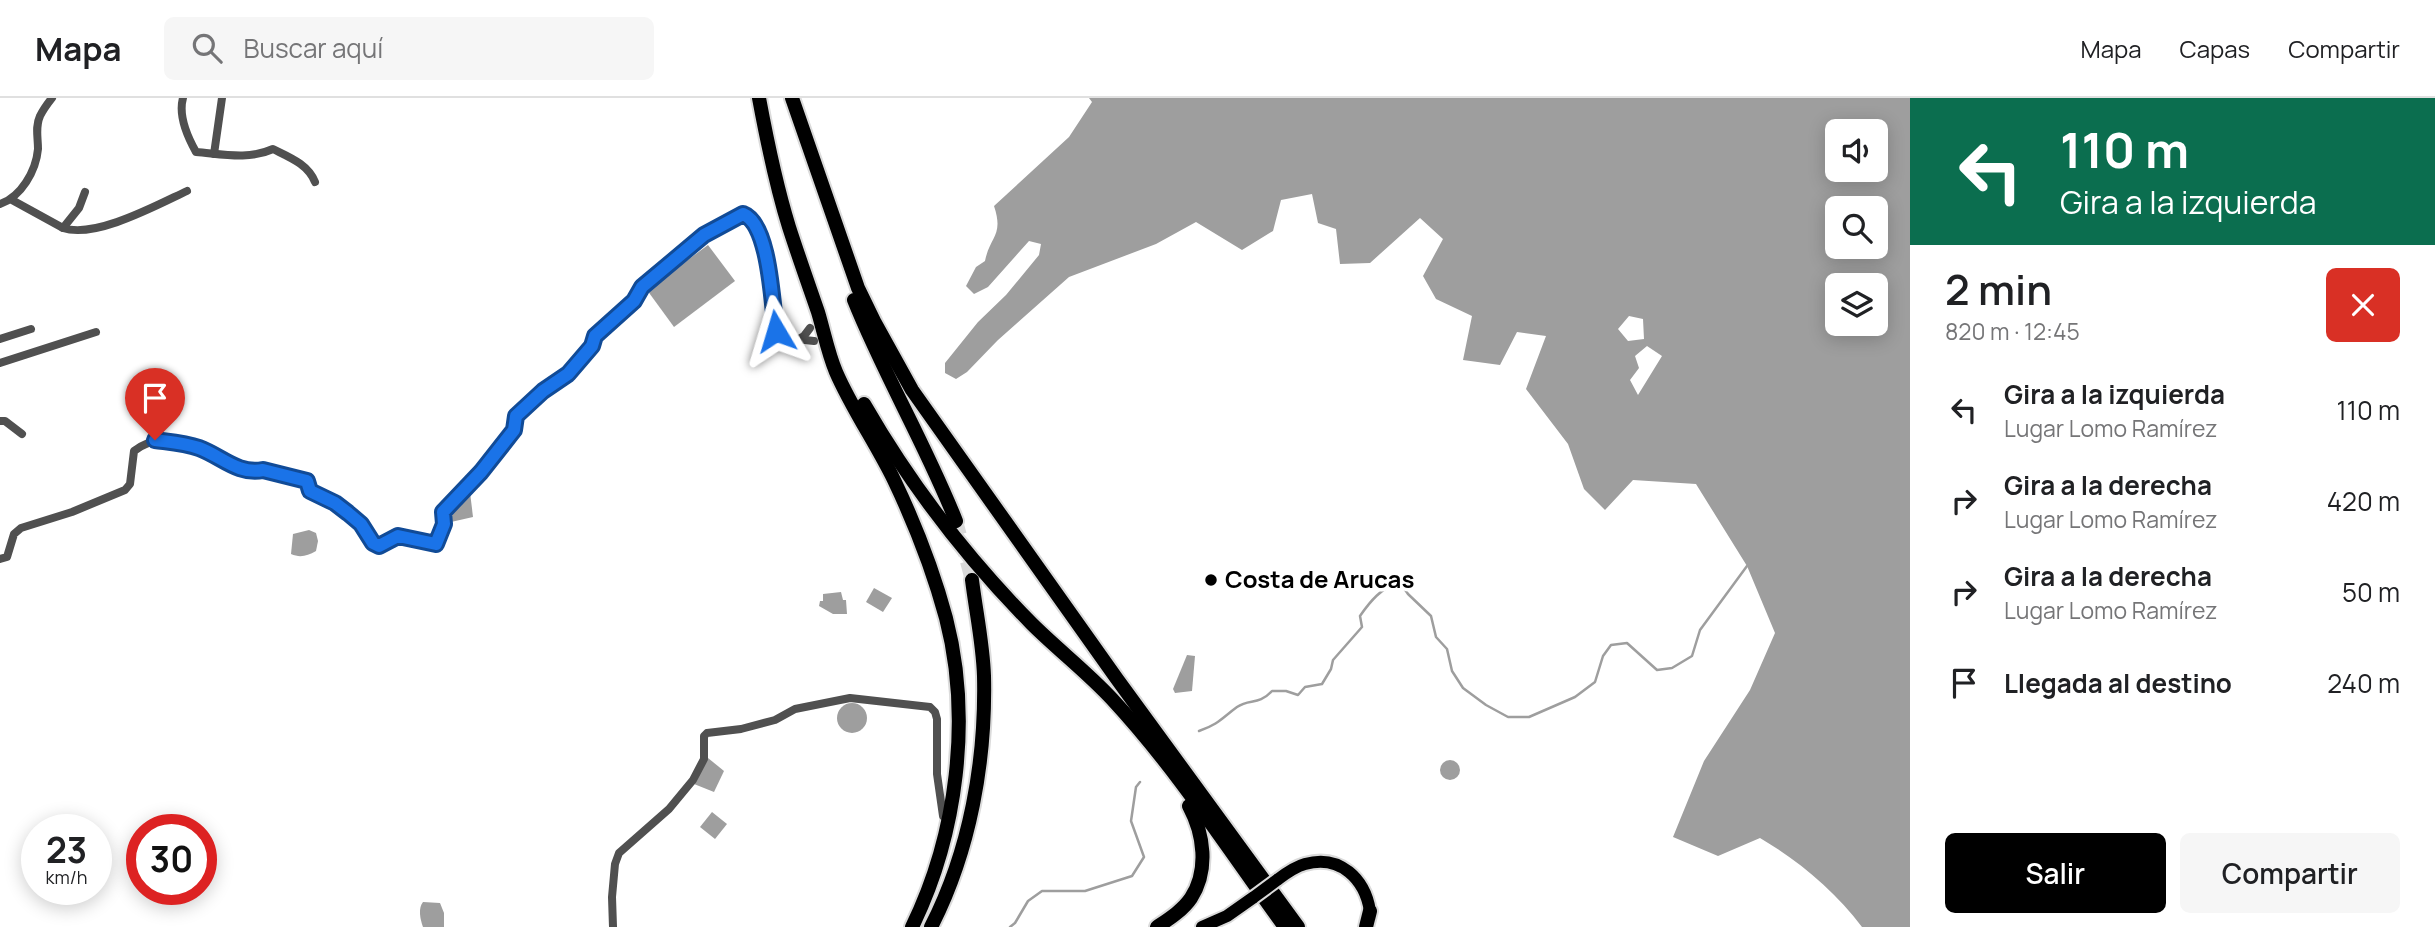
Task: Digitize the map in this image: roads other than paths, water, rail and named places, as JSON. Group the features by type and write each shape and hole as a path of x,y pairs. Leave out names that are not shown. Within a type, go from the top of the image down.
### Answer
{"highway":[{"path":"759,98 777,184 836,372 893,478 922,543 946,620 955,673 958,727 956,777 946,832 934,875 910,927"},
{"path":"792,98 830,210 869,312 912,390 1285,927"},
{"path":"830,210 848,285 873,349 936,470 956,520"},
{"path":"818,312 846,374 919,493 982,571 1032,624 1111,698 1180,774 1298,927"},
{"path":"931,927 963,842 976,791 983,736 984,674 972,580"},
{"path":"1157,927 1190,899 1198,884 1203,864 1202,842 1180,774"},
{"path":"1180,774 1208,795 1306,927"},
{"path":"910,927 928,874 943,816 943,777"},
{"path":"1366,927 1370,911"},
{"path":"1370,911 1372,927"}],"main road":[{"path":"1202,927 1227,916 1276,880 1305,864 1318,862 1343,867 1362,883 1370,911"}],"street":[{"path":"0,204 12,200 25,184 35,164 38,147 36,130 40,116 52,98"},
{"path":"183,98 180,107 190,142 196,152 253,155 273,149 296,160 312,173 315,182"},
{"path":"214,153 222,98"},
{"path":"12,200 71,231 121,222 187,191"},
{"path":"63,228 79,208 85,192"},
{"path":"0,559 7,557 14,534 21,528 72,512 125,490 131,484 134,451 155,440 184,443 203,449 238,468 263,470 307,481 310,491 335,503 353,517 373,543 379,546 398,536 436,544 444,524 443,512 481,472 514,430 516,416 543,391 568,374 592,346 595,336 634,301 642,287 704,235 743,214 749,216 755,224 765,251 771,275 776,331 786,338 814,341"},
{"path":"797,340 810,328"},
{"path":"0,339 32,329"},
{"path":"0,363 96,332"},
{"path":"0,421 5,421 22,434"},
{"path":"613,927 612,897 615,864 619,853 669,809 693,780 704,759 704,736 707,733 741,729 775,720 794,709 850,698 930,707 937,719 943,777"}],"waterway":[{"path":"1199,731 1216,723 1242,704 1262,699 1272,691 1286,691 1298,695 1305,687 1322,684 1333,660 1362,627 1360,616 1364,610 1382,591 1399,581 1408,594 1431,616 1436,637 1447,649 1452,671 1463,688 1508,717 1529,717 1575,697 1595,682 1603,656 1611,645 1627,643 1657,670 1672,668 1692,656 1700,630 1747,566"},
{"path":"1010,927 1028,901 1042,891 1085,891 1132,876 1144,857 1131,821 1136,787 1140,782"}],"tunnel":[{"path":"956,521 972,580"}],"place":[{"name":"Costa de Arucas","path":"1211,580"}]}
